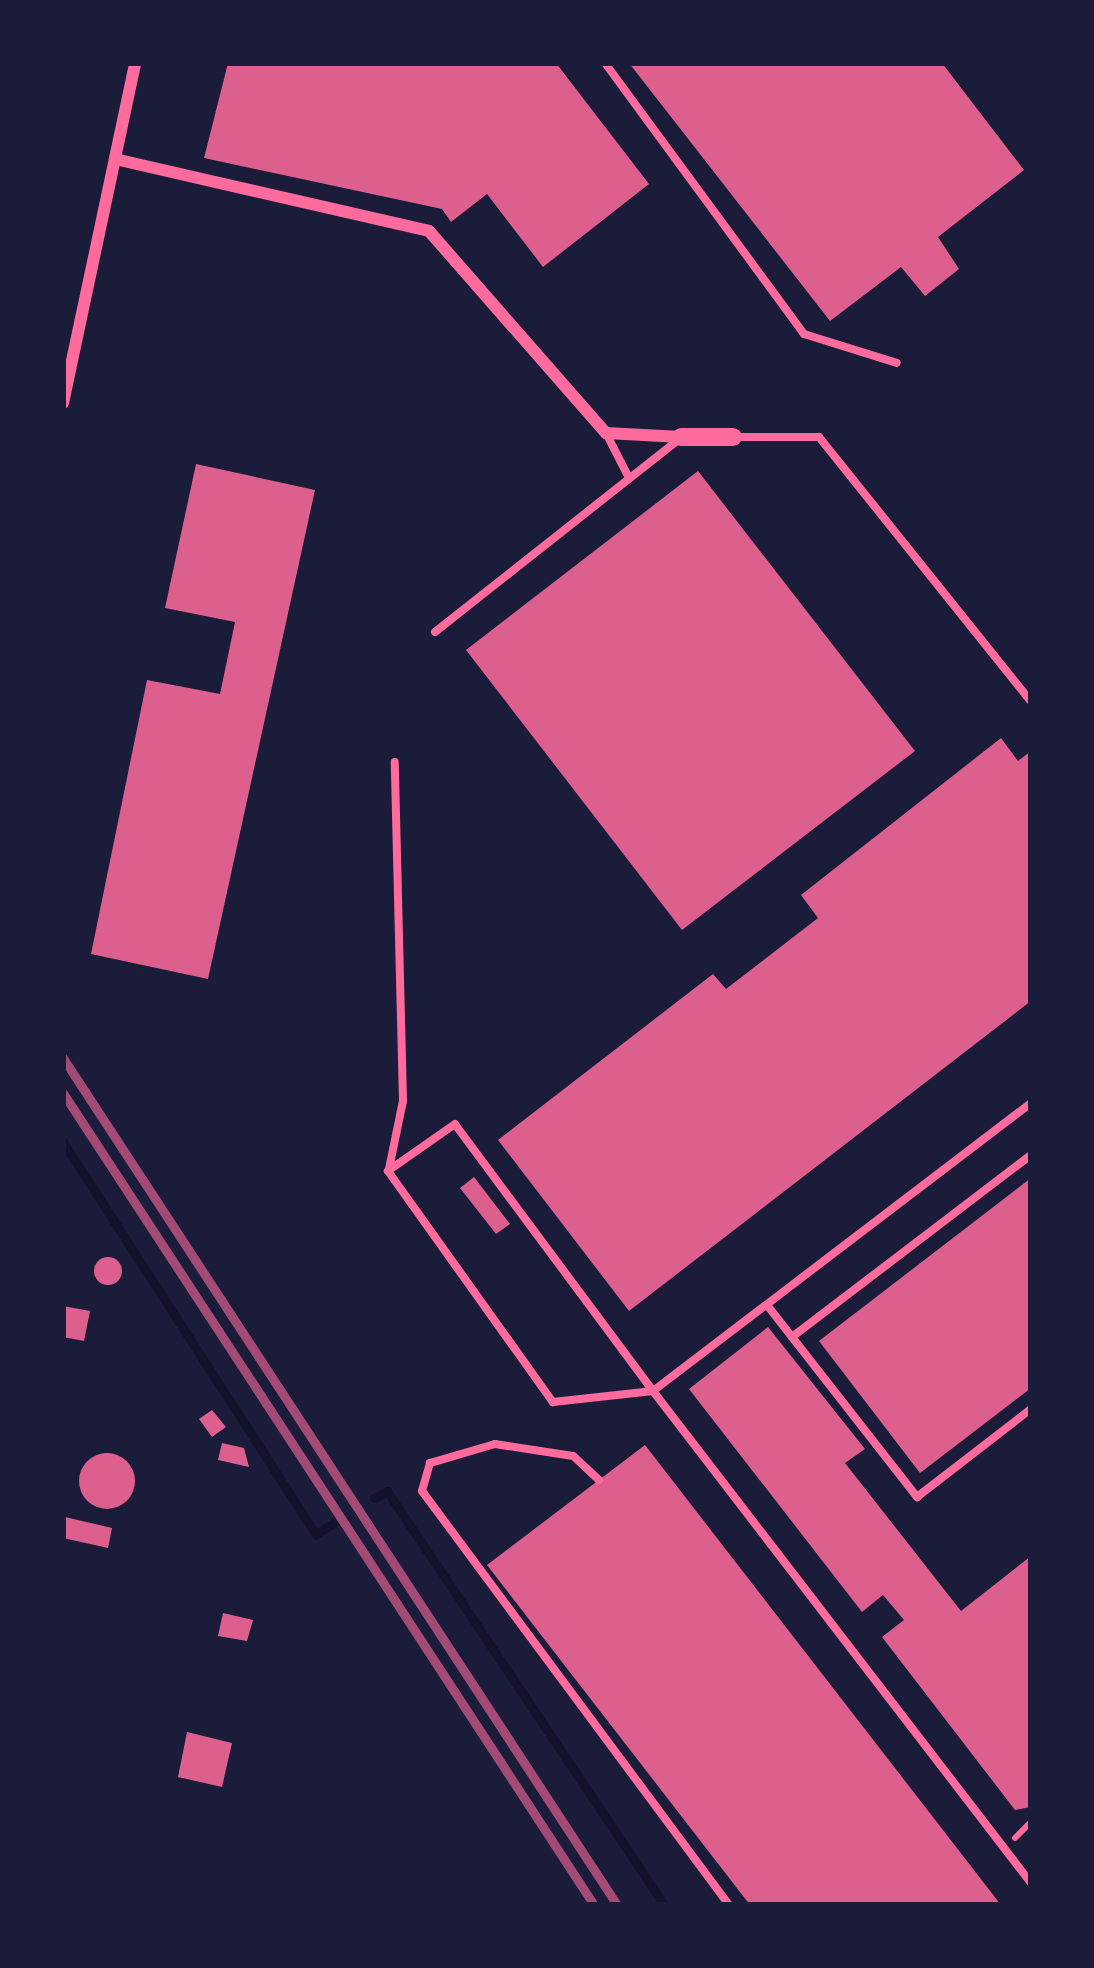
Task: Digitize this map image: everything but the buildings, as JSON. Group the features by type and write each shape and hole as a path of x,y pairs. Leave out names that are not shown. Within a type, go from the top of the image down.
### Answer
{"street":[{"path":"63,403 135,63"},
{"path":"115,159 429,231 606,433 733,437"}],"lane":[{"path":"605,63 804,334 897,363"},
{"path":"606,433 629,478"},
{"path":"733,437 818,436 1031,702"},
{"path":"435,632 681,437"},
{"path":"395,762 403,1101 388,1171 554,1402 652,1391 1031,1103"},
{"path":"388,1171 455,1124 652,1391 1031,1883"},
{"path":"792,1337 1031,1155"},
{"path":"767,1305 917,1497 1031,1409"},
{"path":"598,1480 573,1456 495,1444 430,1463 422,1491 729,1905"}],"waterway":[{"path":"63,1142 316,1534 337,1521"},
{"path":"374,1498 387,1491 664,1905"}],"railway":[{"path":"63,1058 617,1905"},
{"path":"63,1093 594,1905"}]}
